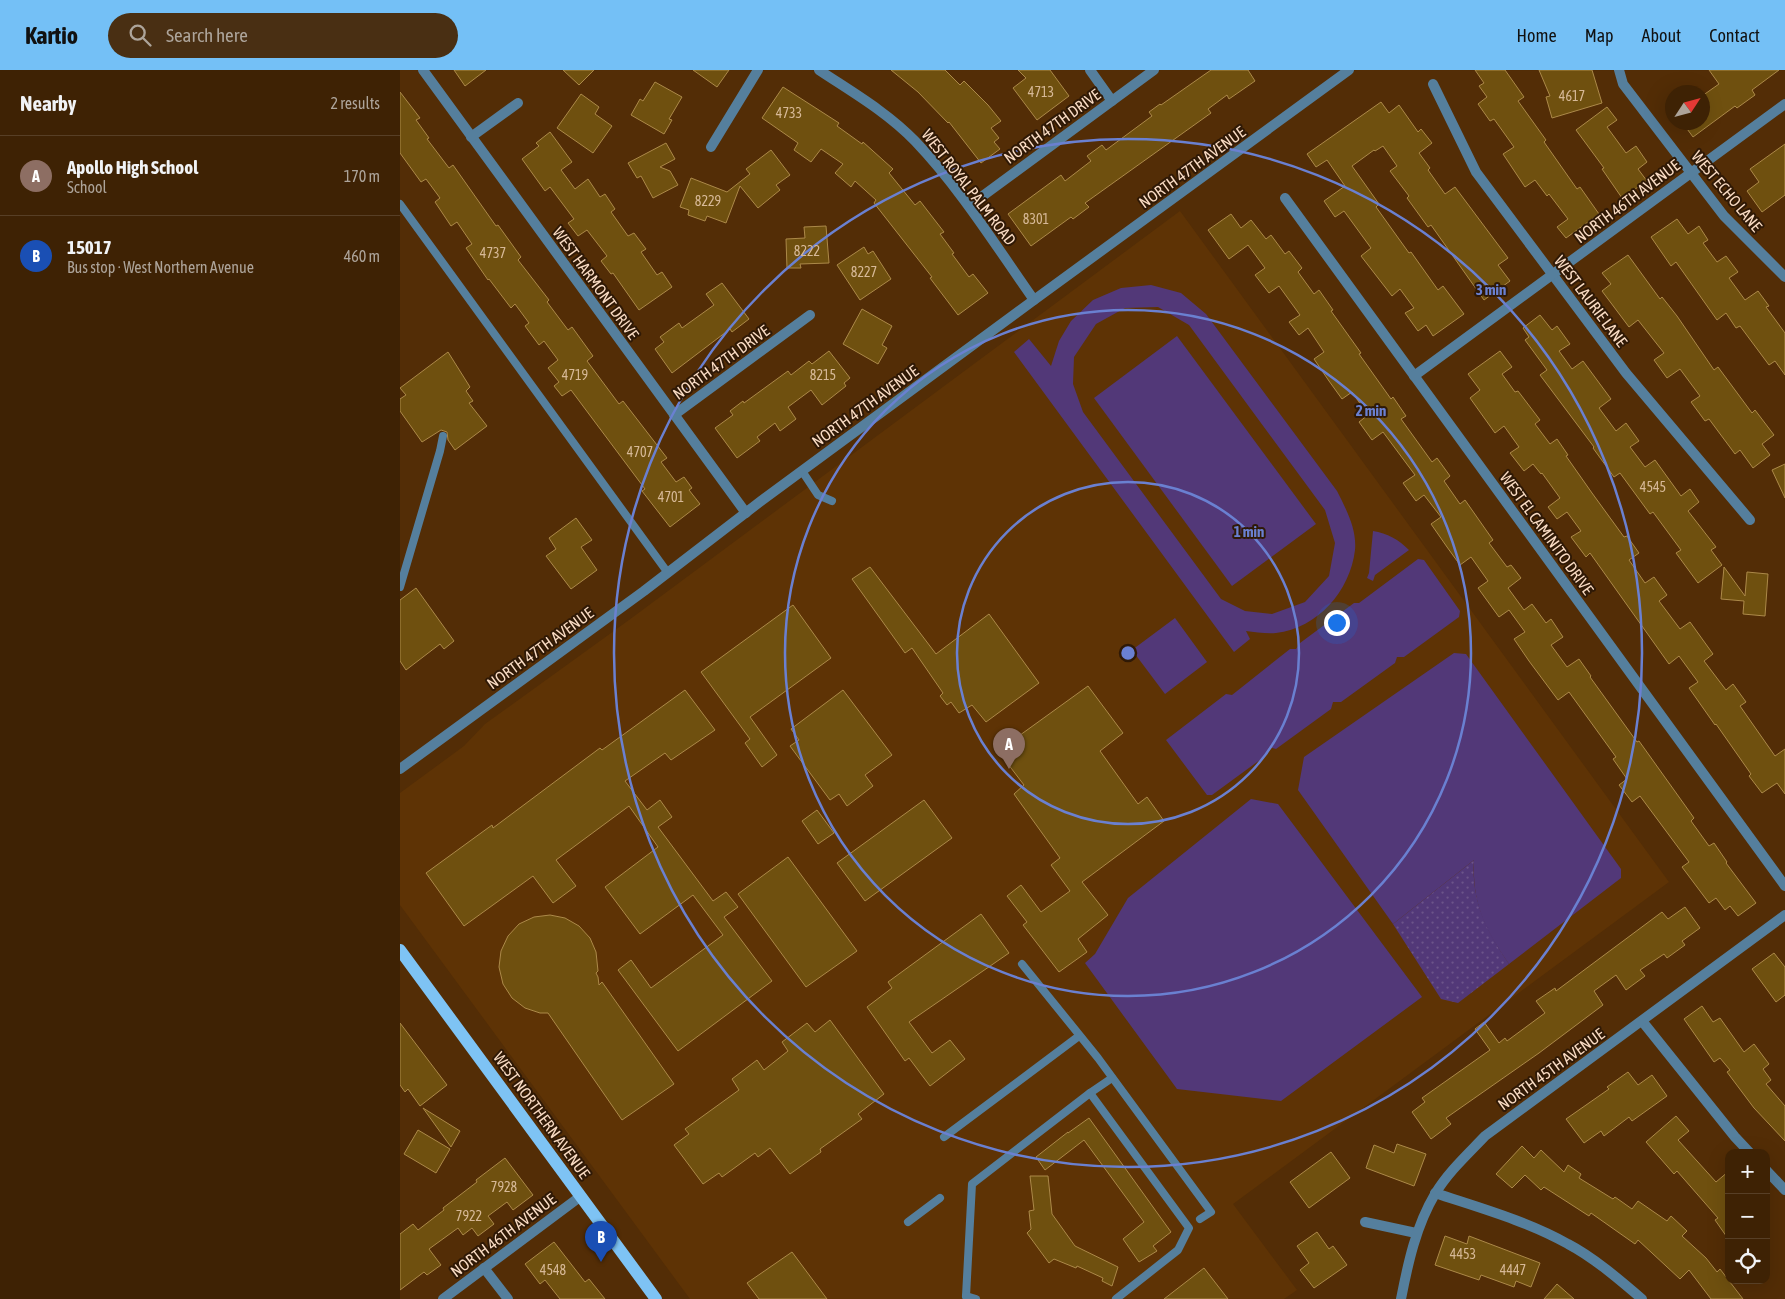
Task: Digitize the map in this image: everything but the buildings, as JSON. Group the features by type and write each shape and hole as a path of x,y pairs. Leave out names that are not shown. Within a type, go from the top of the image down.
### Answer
{"main road":[{"name":"WEST NORTHERN AVENUE","path":"400,950 656,1299"}],"street":[{"name":"WEST HARMONT DRIVE","path":"423,70 746,513"},
{"path":"711,147 758,70"},
{"name":"WEST ROYAL PALM ROAD","path":"819,70 888,117 914,140 968,206 1034,300"},
{"path":"1090,70 1112,101"},
{"name":"NORTH 47TH DRIVE","path":"968,206 1154,70"},
{"name":"NORTH 47TH AVENUE","path":"400,769 668,573 802,471 1034,300 1349,70"},
{"name":"WEST ECHO LANE","path":"1619,70 1622,84 1724,216 1785,277"},
{"name":"WEST LAURIE LANE","path":"1433,84 1476,172 1626,373 1750,520"},
{"path":"472,137 518,103"},
{"name":"NORTH 46TH AVENUE","path":"1414,376 1785,104"},
{"name":"WEST EL CAMINITO DRIVE","path":"1285,198 1785,886"},
{"name":"NORTH 47TH DRIVE","path":"674,415 810,315"},
{"name":"NORTH 45TH AVENUE","path":"1401,1299 1416,1233 1435,1194 1462,1160 1485,1136 1785,915"},
{"path":"1642,1020 1723,1123 1746,1149"},
{"path":"1770,1174 1785,1190"},
{"path":"1435,1194 1516,1220 1569,1244 1618,1279 1642,1299"},
{"name":"NORTH 46TH AVENUE","path":"443,1299 581,1196"},
{"path":"1365,1222 1416,1233"},
{"path":"484,1268 508,1299"}],"lane":[{"path":"400,204 668,573"},
{"path":"400,587 440,451 442,436"},
{"path":"802,471 818,495 832,501"},
{"path":"1022,964 1112,1078 1211,1212 1200,1219"},
{"path":"944,1137 1079,1036"},
{"path":"976,1299 963,1297 972,1184 1112,1078"},
{"path":"1090,1094 1189,1228 1178,1250 1116,1299"},
{"path":"908,1222 940,1198"}],"shaded area":[{"path":"1180,211 1669,882 1233,1204 1297,1290 1284,1299 690,1299 400,905 400,793 464,746 485,724 629,620"},
{"path":"1151,285 1181,293 1206,314 1337,491 1350,519 1354,534 1355,550 1352,565 1339,593 1329,605 1305,624 1291,630 1276,633 1246,631 1250,639 1234,652 1014,352 1029,339 1051,366 1059,341 1071,321 1093,300 1121,288","holes":["1158,307 1189,325 1325,510 1335,543 1329,576 1305,602 1272,614 1245,611 1221,599 1083,412 1073,384 1074,357 1096,324 1125,308"]},
{"path":"1177,336 1316,524 1232,586 1094,398"},
{"path":"1373,531 1393,538 1409,550 1375,575 1373,581 1367,578"},
{"path":"1418,559 1424,560 1460,611 1459,617 1404,657 1397,657 1395,663 1341,702 1333,702 1331,709 1276,749 1269,747 1268,754 1212,795 1207,795 1166,740 1226,694 1232,695 1290,649 1296,649 1300,643 1354,603 1359,603"},
{"path":"1175,618 1207,662 1165,694 1132,650"},
{"path":"1454,653 1466,654 1621,869 1621,878 1509,964 1493,939 1482,915 1475,890 1474,860 1393,924 1298,790 1304,757"},
{"path":"1251,799 1278,804 1422,997 1281,1101 1177,1089 1085,963 1095,954 1128,898"},
{"path":"1474,860 1475,889 1482,915 1494,940 1509,964 1458,1003 1441,999 1393,924"}],"place":[{"name":"Apollo High School","path":"1009,769"},
{"name":"15017","path":"601,1262"}]}
